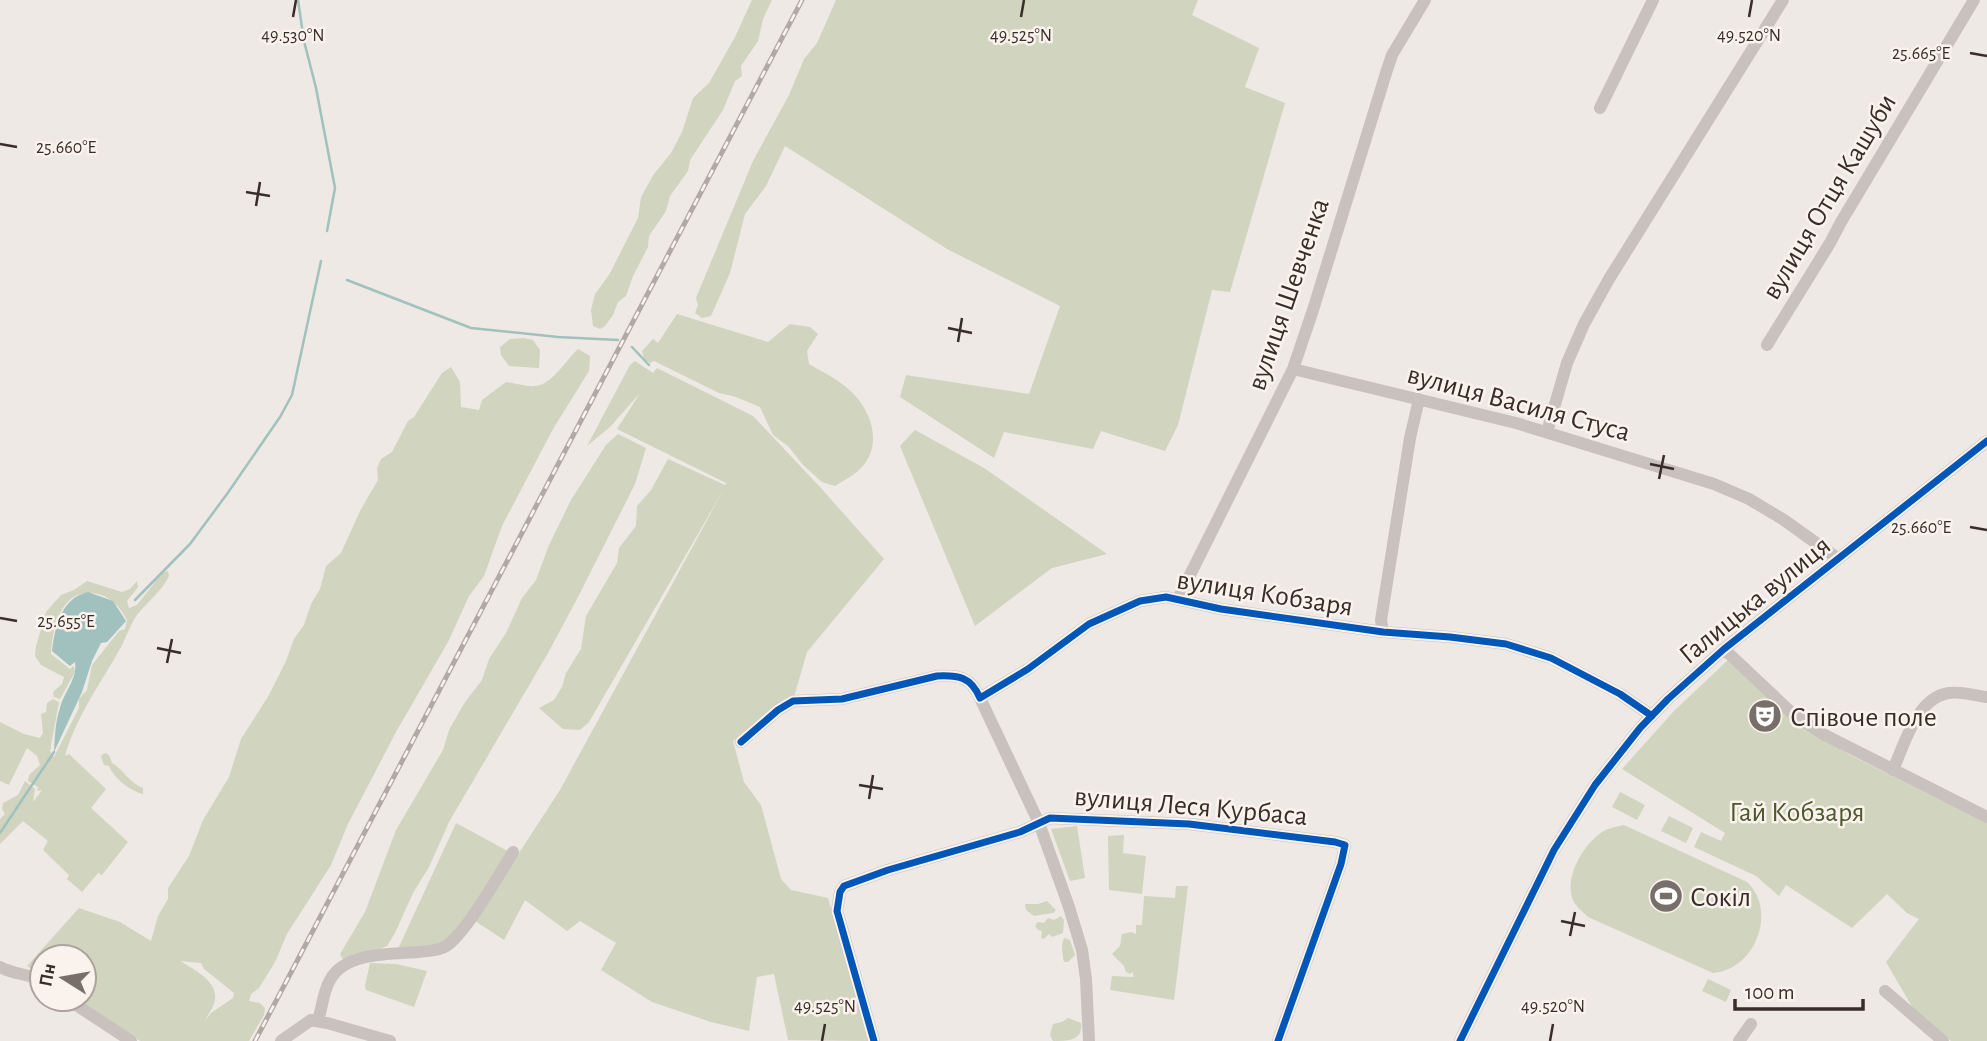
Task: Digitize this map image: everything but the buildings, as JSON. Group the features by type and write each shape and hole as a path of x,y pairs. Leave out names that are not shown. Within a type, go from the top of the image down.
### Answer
{"street":[{"name":"вулиця Шевченка","path":"1178,599 1293,369 1385,73 1392,55 1425,0"},
{"path":"1600,108 1653,0"},
{"path":"1547,432 1567,363 1584,324 1783,0"},
{"name":"вулиця Отця Кашуби","path":"1767,345 1974,0"},
{"name":"вулиця Василя Стуса","path":"1293,369 1547,432 1714,484 1749,499 1837,558"},
{"path":"1383,632 1381,620 1410,438 1419,399"},
{"name":"Галицька вулиця","path":"1460,1041 1554,850 1611,762 1668,699 1724,649 1837,558 1985,445"},
{"name":"вулиця Кобзаря","path":"980,698 1028,670 1089,624 1110,612 1140,600 1166,597 1221,609 1383,632 1506,643 1551,658 1620,694 1652,716"},
{"path":"1724,649 1793,714 1824,734 1987,817"},
{"path":"741,742 768,718 793,701 842,699 949,675 963,677 975,687 1039,823 1082,950 1089,1041"},
{"path":"1893,770 1916,719 1927,705 1947,692 1987,697"},
{"name":"вулиця Леся Курбаса","path":"874,1041 837,911 840,892 850,882 1009,836 1050,818 1189,824 1345,845 1341,864 1278,1041"},
{"path":"318,1021 331,977 352,962 363,956 432,951 447,946 513,852"},
{"path":"0,967 13,974 28,974"},
{"path":"1885,991 1943,1041"},
{"path":"88,1013 131,1041"},
{"path":"281,1041 311,1020 390,1041"},
{"path":"1739,1041 1751,1024"}],"green space":[{"path":"752,0 772,0 763,19 758,41 741,66 742,76 735,81 723,110 690,160 688,171 670,196 666,211 649,236 648,247 626,296 618,302 605,326 600,329 593,326 591,310 595,294 609,275 638,218 641,197 654,174 671,153 682,132 693,98 709,83"},
{"path":"836,0 1198,0 1192,15 1259,48 1245,87 1285,103 1230,292 1212,290 1178,425 1165,451 1101,431 1093,449 1004,432 994,458 900,397 906,375 1029,394 1060,306 947,249 785,146 766,186 745,214 730,273 711,316 702,318 695,313 698,305 696,298 753,161 789,95 804,59 817,43"},
{"path":"677,314 768,342 790,324 810,327 818,334 807,351 809,364 846,387 855,395 868,416 873,439 867,461 835,486 822,482 803,465 788,446 773,435 760,407 719,393 654,361 650,363 644,359 642,351 653,339 658,343"},
{"path":"510,339 533,340 540,350 539,368 509,366 501,355 500,347"},
{"path":"578,349 590,356 589,371 553,429 502,526 484,576 469,596 448,642 396,732 348,824 331,865 287,934 275,962 259,988 251,994 249,1001 260,1003 265,1008 264,1015 249,1041 140,1041 98,1013 98,943 48,943 79,908 120,922 151,941 158,916 168,899 168,888 189,856 203,820 229,777 241,739 269,695 294,639 304,625 311,604 320,589 326,566 341,553 378,480 377,468 381,459 392,452 408,421 414,417 442,373 451,367 460,382 461,407 479,410 482,400 506,382 541,385","holes":["180,961 201,963 204,969 234,993 233,998 211,1013 205,1021 213,1006 214,991 206,979"]},
{"path":"635,361 653,373 657,368 753,416 884,559 807,652 794,697 781,701 733,741 744,782 761,805 781,879 791,890 828,898 868,1041 788,1040 774,974 757,977 749,1031 711,1022 652,1002 601,970 616,943 580,921 567,931 525,900 504,940 466,915 446,943 398,949 456,823 517,856 560,790 724,489 589,722 580,730 563,729 539,708 554,700 562,687 566,673 581,649 586,616 617,563 619,548 636,526 637,506 651,490 668,459 725,485 726,483 617,429 640,393 610,427 587,446 630,365"},
{"path":"915,430 984,468 1107,554 1052,568 975,626 900,446"},
{"path":"618,434 646,448 635,484 577,599 449,822 429,867 387,946 345,963 340,954 365,912 396,830 443,750 449,730 465,702 482,680 489,659 506,633 522,598 536,580 549,545 571,500 606,445"},
{"path":"168,571 169,576 162,587 134,619 81,717 65,756 69,754 106,789 91,808 128,842 102,875 98,873 82,892 67,879 69,875 43,850 48,841 23,821 0,844 0,819 5,814 3,803 18,795 25,781 35,789 33,802 42,790 37,791 38,787 28,781 29,775 40,765 37,756 27,748 9,785 0,781 0,722 24,734 40,738 43,733 41,714 46,712 47,703 53,699 59,702 50,751 54,757 79,708 79,699 87,690 92,665 119,631 125,629 127,620 113,602 99,594 82,593 66,604 53,633 51,654 70,669 74,666 75,672 60,699 54,697 53,692 62,684 64,677 41,665 35,656 46,612 61,595 87,581 122,592 130,589 137,581 138,587 127,601 129,608 137,605 162,573"},
{"name":"Гай Кобзаря","path":"1729,659 1826,740 1848,754 1987,823 1987,1041 1951,1041 1914,1010 1886,962 1919,919 1907,913 1887,894 1852,928 1786,885 1779,896 1756,876 1694,847 1701,832 1721,841 1725,833 1622,769 1674,711"},
{"path":"105,753 109,755 112,763 143,788 143,794 128,787 109,766 104,765 101,756"},
{"path":"1620,792 1645,805 1637,820 1612,807"},
{"path":"1669,816 1693,828 1686,843 1661,831"},
{"name":"Сокіл","path":"1624,825 1747,882 1756,894 1761,908 1761,923 1750,951 1740,962 1713,973 1588,917 1578,907 1573,900 1571,882 1581,855 1601,833"},
{"path":"1077,826 1085,878 1070,881 1051,829"},
{"path":"1124,835 1123,853 1146,856 1142,894 1109,890 1108,836"},
{"path":"1176,886 1188,886 1174,1000 1110,990 1112,976 1133,977 1133,972 1126,972 1124,966 1112,954 1120,946 1122,934 1136,934 1136,925 1142,925 1144,896 1175,898"},
{"path":"1047,901 1056,910 1053,913 1034,916 1026,910 1025,904"},
{"path":"1061,916 1064,920 1063,933 1052,937 1049,934 1044,939 1041,938 1042,931 1035,926 1038,922 1044,923 1048,918 1054,920"},
{"path":"1064,938 1070,940 1075,955 1068,962 1064,962 1063,956"},
{"path":"370,963 396,964 427,971 414,1007 366,990"},
{"path":"1708,979 1731,990 1726,1002 1702,991"},
{"path":"1068,1018 1081,1023 1080,1033 1073,1039 1053,1041 1050,1035 1053,1024"}],"water":[{"path":"88,592 113,601 126,621 107,642 101,643 54,752 58,714 75,668 75,662 70,666 52,651 55,632 61,615 71,600"}],"waterway":[{"path":"298,0 335,188 327,231"},
{"path":"135,600 190,544 280,417 292,395 321,261"},
{"path":"347,280 471,328 618,340"},
{"path":"632,347 649,365"},
{"path":"0,833 54,752"}],"railway":[{"path":"255,1041 802,0"}],"cycle path":[{"path":"1460,1041 1554,850 1595,785 1640,728 1724,649 1987,441"},
{"path":"741,742 778,710 793,701 842,699 937,676 963,679 973,686 980,698 1028,669 1089,624 1140,601 1166,597 1221,609 1383,632 1506,644 1551,658 1620,694 1652,716"},
{"path":"874,1041 837,911 840,892 844,886 888,870 1020,832 1050,818 1189,824 1345,845 1341,864 1278,1041"}],"place":[{"name":"Співоче поле","path":"1765,716"},
{"name":"Сокіл","path":"1666,896"}]}
